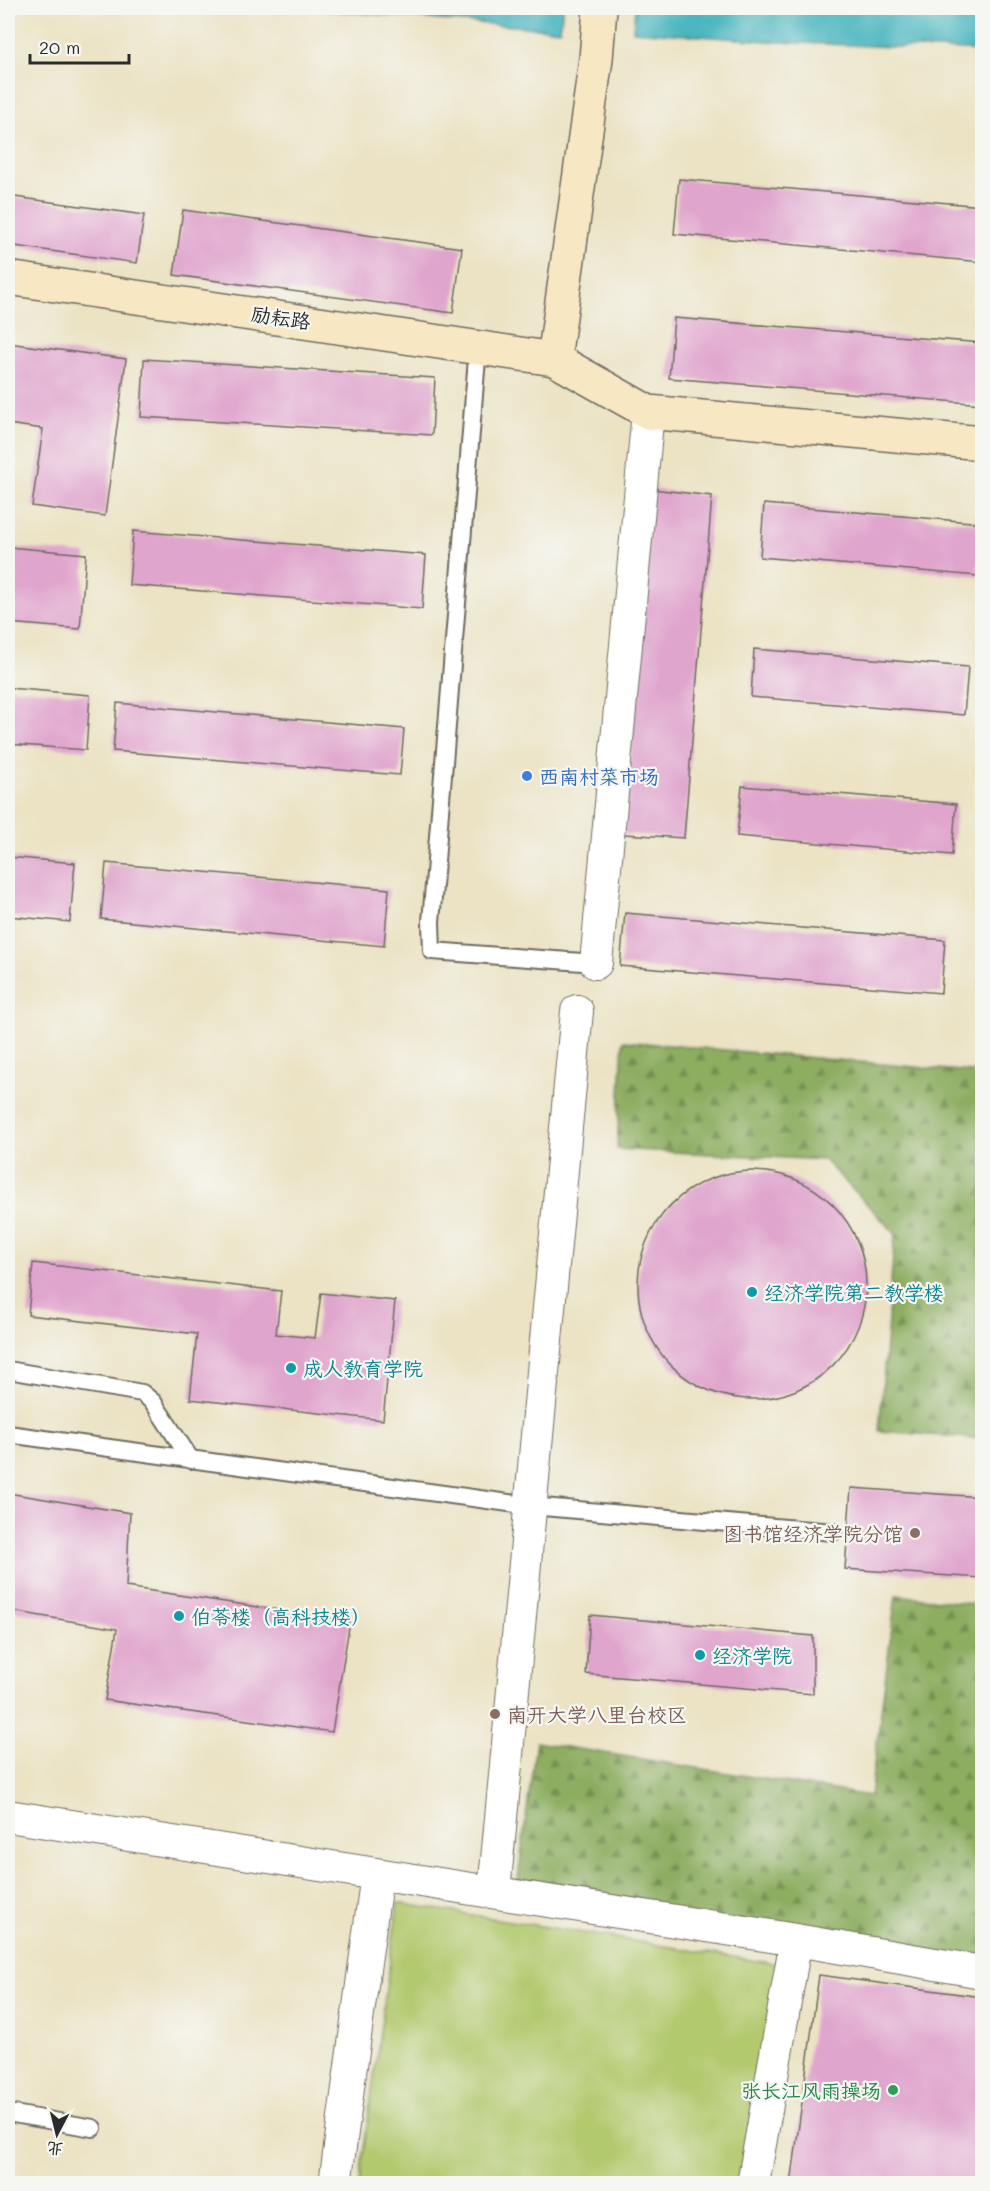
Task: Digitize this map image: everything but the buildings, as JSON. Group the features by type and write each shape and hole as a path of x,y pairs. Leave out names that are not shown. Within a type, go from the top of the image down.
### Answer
{"street":[{"path":"554,359 596,59 600,8"},
{"name":"励耘路","path":"8,278 554,359 648,412"},
{"path":"596,963 648,412 982,443"},
{"path":"495,1892 577,1011"},
{"path":"8,1816 982,1971"},
{"path":"335,2184 377,1874"},
{"path":"753,2184 796,1940"}],"lane":[{"path":"477,346 431,922 432,951 596,963"},
{"path":"8,1370 142,1393 153,1402 191,1460"},
{"path":"8,1434 531,1506 833,1532"},
{"path":"8,2113 93,2128"}],"green space":[{"path":"623,1041 982,1073 982,1439 879,1431 895,1233 824,1160 617,1149"},
{"path":"896,1595 982,1605 982,1974 515,1901 536,1742 870,1796"},
{"path":"398,1903 783,1965 743,2183 359,2184"}],"water":[{"path":"298,8 563,8 560,30"},
{"path":"635,8 982,8 982,51 779,42 633,31"}],"place":[{"name":"西南村菜市场","path":"527,776"},
{"name":"经济学院第二教学楼","path":"752,1292"},
{"name":"成人教育学院","path":"291,1368"},
{"name":"图书馆经济学院分馆","path":"915,1533"},
{"name":"伯苓楼（高科技楼）","path":"179,1616"},
{"name":"经济学院","path":"700,1655"},
{"name":"南开大学八里台校区","path":"495,1714"},
{"name":"张长江风雨操场","path":"893,2090"}]}
